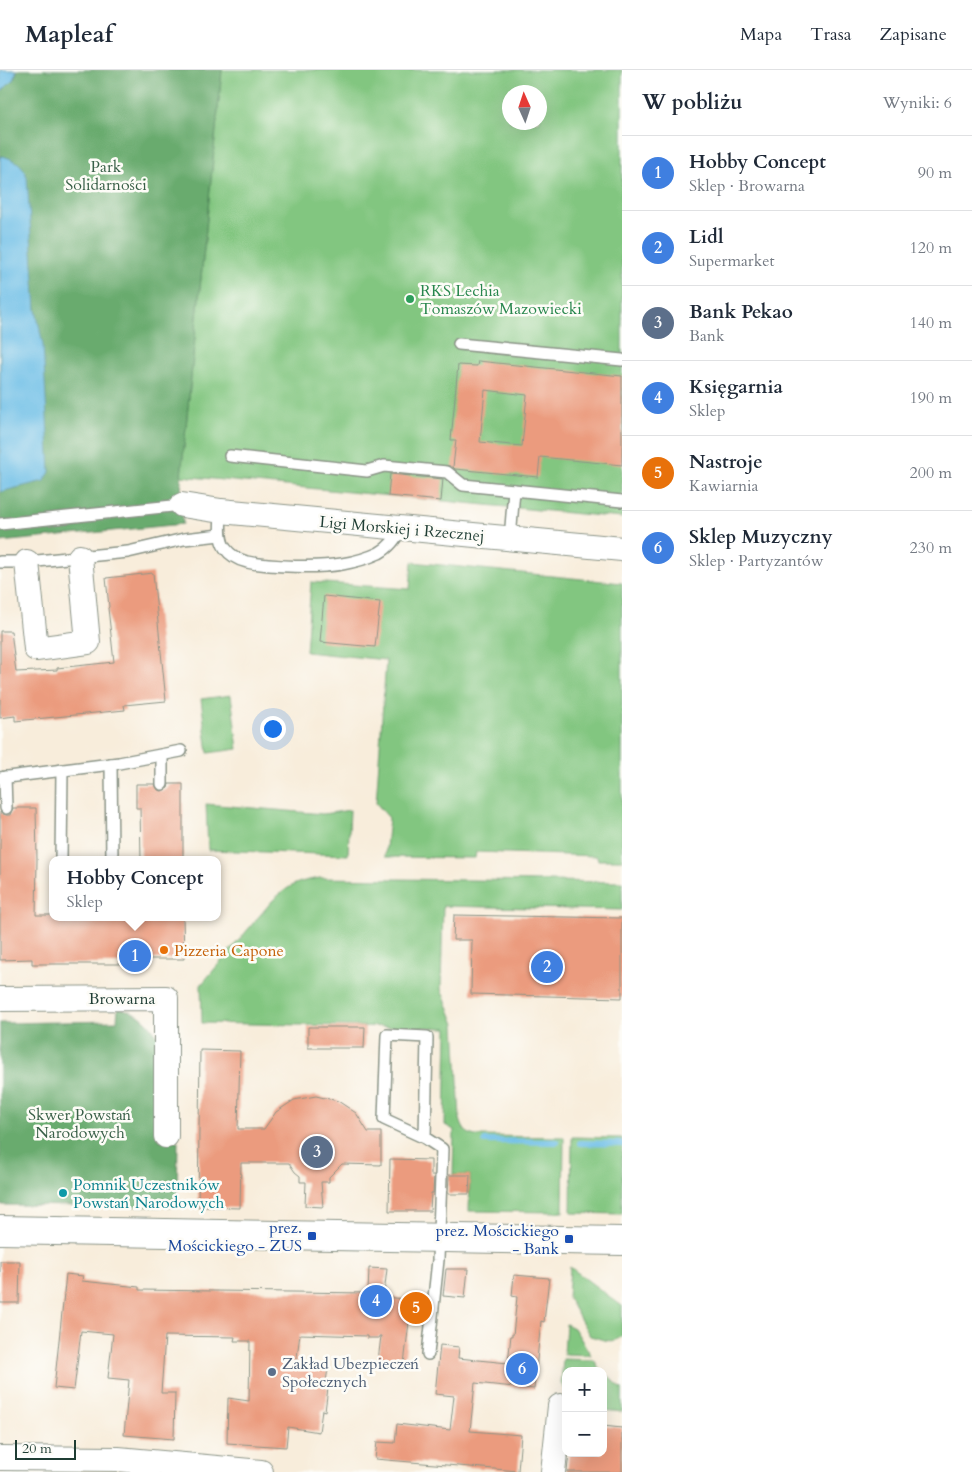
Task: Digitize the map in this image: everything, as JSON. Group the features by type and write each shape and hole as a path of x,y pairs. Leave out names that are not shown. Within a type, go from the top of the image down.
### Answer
{"main road":[{"path":"0,1230 622,1240"}],"street":[{"name":"Ligi Morskiej i Rzecznej","path":"182,505 221,511 622,549"},
{"path":"27,562 36,648 88,642 80,557"},
{"name":"Browarna","path":"0,999 166,998 166,1136"},
{"path":"553,1472 560,1406"},
{"path":"0,1458 98,1465 127,1460 261,1472"}],"lane":[{"path":"459,344 622,360"},
{"path":"230,456 367,471 384,466 448,472 463,485 622,501"},
{"path":"510,538 514,490"},
{"path":"0,524 182,505"},
{"path":"221,511 220,535 224,546 232,556 246,562 316,566 343,564 368,557 390,546 402,528"},
{"path":"0,562 27,562 128,552 184,539 220,535"},
{"path":"6,808 2,777 112,764 181,751"},
{"path":"162,755 162,784"},
{"path":"112,764 112,856"},
{"path":"61,856 62,770"},
{"path":"425,1138 427,1036 388,1035 384,1119 425,1138 442,1149 440,1237 428,1354"}],"green space":[{"name":"Park Solidarności","path":"18,70 222,70 181,476 183,524 0,542 0,93 13,80"},
{"name":"RKS Lechia Tomaszów Mazowiecki","path":"222,70 622,70 622,518 181,476"},
{"path":"412,562 622,583 622,860 598,860 597,856 476,852 475,858 385,857 389,818 376,803 386,660 306,652 311,582 410,589"},
{"path":"231,695 238,749 208,753 201,699"},
{"path":"206,804 323,814 350,810 348,855 208,850"},
{"path":"320,878 622,882 622,910 443,906 441,989 455,1024 460,1119 462,1125 467,1132 475,1136 564,1137 563,1212 469,1211 470,1175 453,1175 454,1130 445,1125 447,1028 202,1023 201,985 272,901 294,885"},
{"name":"Skwer Powstań Narodowych","path":"118,1007 140,1016 159,1037 159,1140 178,1141 177,1207 0,1205 0,1023 117,1021"},
{"path":"572,1137 622,1138 622,1214 571,1213"},
{"path":"570,1267 622,1306 622,1336 618,1339 611,1341 590,1336 568,1298"},
{"path":"566,1324 574,1328 591,1355 564,1354"},
{"path":"563,1359 594,1360 598,1367 562,1367"},
{"path":"609,1376 622,1389 622,1412 607,1410 607,1377"}],"water":[{"path":"0,70 17,70 13,80 0,93"},
{"path":"3,156 18,163 27,177 36,310 43,345 50,472 44,481 0,492 0,157"}],"building":[{"path":"478,361 622,376 622,465 540,457 538,477 455,469 453,467 456,440 451,440 458,365 477,366","holes":["485,390 527,395 522,446 480,442"]},
{"path":"390,474 443,479 441,501 388,496"},
{"path":"153,573 166,701 124,705 125,710 15,721 15,716 0,718 0,631 11,631 16,672 57,670 57,668 114,662 106,578"},
{"path":"324,596 380,602 375,647 320,642"},
{"path":"136,784 155,784 158,790 162,791 168,788 169,784 183,784 183,856 141,856 140,808 136,808"},
{"path":"13,808 36,808 36,915 49,915 49,921 183,921 184,959 141,959 141,964 32,964 32,959 0,960 0,812 10,815"},
{"path":"454,915 622,918 622,998 471,994 472,940 453,940"},
{"path":"308,1027 365,1027 364,1048 308,1048"},
{"path":"200,1050 240,1051 238,1129 264,1129 276,1112 294,1100 316,1096 338,1101 356,1113 368,1132 381,1132 381,1165 342,1164 329,1177 329,1182 321,1182 323,1207 305,1206 306,1182 300,1182 300,1176 289,1163 241,1163 240,1208 198,1207"},
{"path":"390,1159 431,1160 431,1175 434,1175 430,1211 389,1211"},
{"path":"449,1175 470,1175 469,1194 448,1194"},
{"path":"0,1261 20,1261 19,1303 0,1303"},
{"path":"369,1268 387,1269 385,1297 426,1301 424,1324 409,1322 404,1364 378,1361 381,1336 379,1338 367,1338 367,1336 300,1334 296,1365 328,1369 325,1387 328,1388 325,1411 322,1410 319,1432 288,1427 286,1447 227,1443 228,1398 249,1401 250,1341 234,1341 235,1337 165,1336 161,1393 175,1393 174,1439 124,1435 129,1380 108,1378 113,1334 81,1331 74,1390 54,1388 66,1274 83,1276 82,1281 139,1287 139,1290 368,1293"},
{"path":"446,1269 468,1269 465,1298 443,1296"},
{"path":"514,1275 549,1278 544,1322 541,1321 534,1389 475,1383 470,1431 521,1435 518,1471 375,1459 377,1442 395,1443 397,1424 450,1430 454,1396 435,1394 440,1345 459,1347 458,1358 508,1363 517,1297 512,1296"},
{"path":"607,1426 622,1428 622,1472 567,1472 569,1457 607,1457"}],"waterway":[{"path":"485,1141 557,1142"},
{"path":"580,1143 622,1144"}],"place":[{"name":"RKS Lechia Tomaszów Mazowiecki","path":"410,299"},
{"name":"Pizzeria Capone","path":"164,950"},
{"name":"Hobby Concept","path":"135,956"},
{"name":"Lidl","path":"547,967"},
{"name":"Bank Pekao","path":"317,1152"},
{"name":"Pomnik Uczestników Powstań Narodowych","path":"63,1193"},
{"name":"prez. Mościckiego - ZUS","path":"312,1236"},
{"name":"prez. Mościckiego - Bank","path":"569,1239"},
{"name":"Księgarnia","path":"376,1301"},
{"name":"Nastroje","path":"416,1308"},
{"name":"Sklep Muzyczny","path":"522,1369"},
{"name":"Zakład Ubezpieczeń Społecznych","path":"272,1372"}]}
